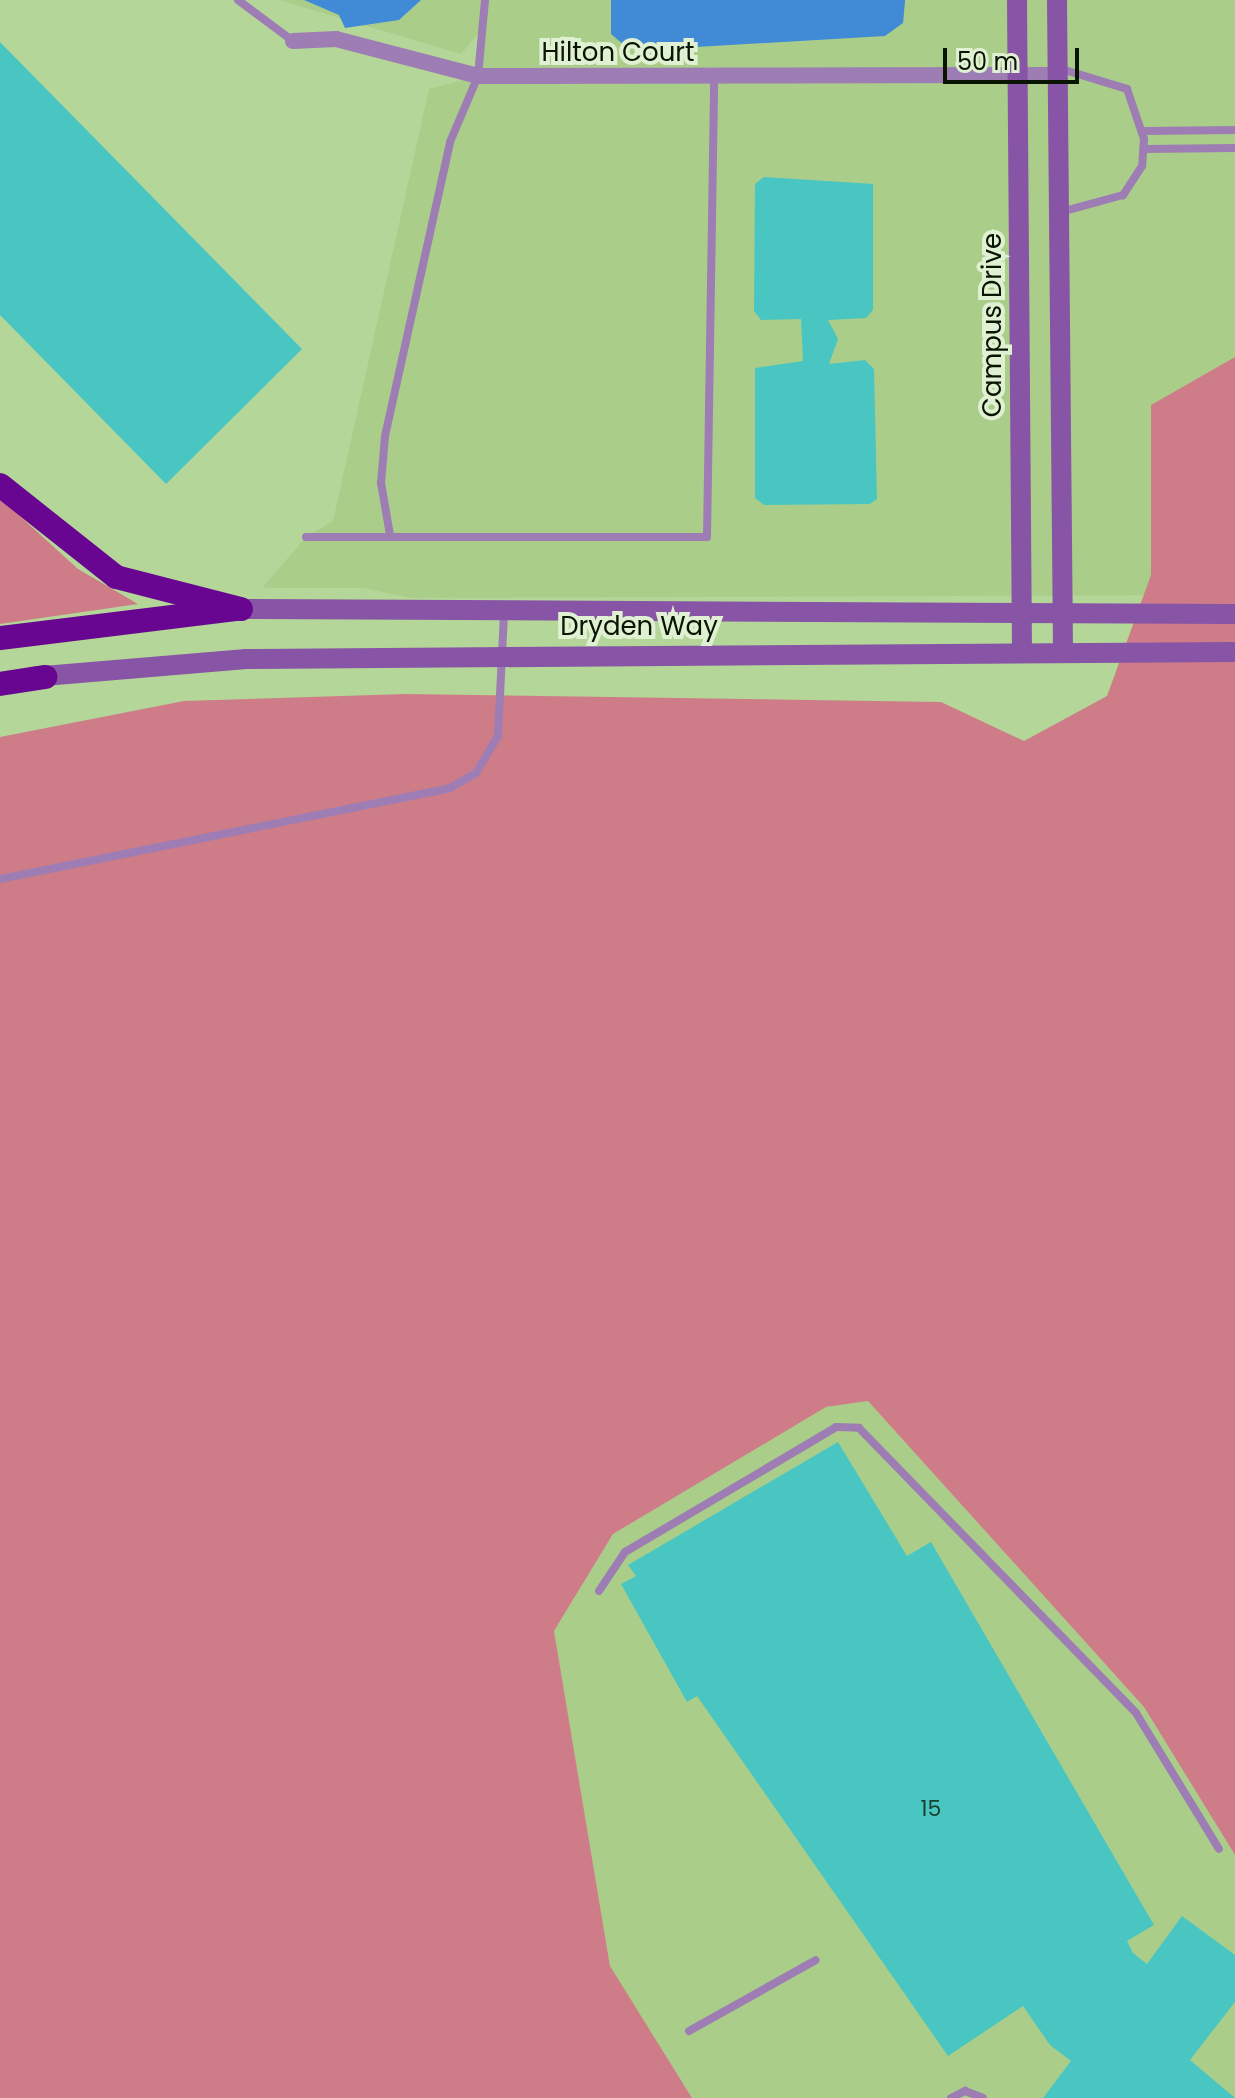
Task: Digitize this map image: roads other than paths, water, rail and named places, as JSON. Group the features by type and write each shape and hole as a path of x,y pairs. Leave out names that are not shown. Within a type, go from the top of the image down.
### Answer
{"highway":[{"path":"0,485 116,577 241,609"},
{"path":"0,638 241,609"},
{"path":"0,684 45,677"}],"street":[{"name":"Campus Drive","path":"1017,0 1022,650"},
{"path":"1057,0 1063,649"},
{"name":"Hilton Court","path":"293,41 336,39 478,76 1017,75 1057,71"},
{"name":"Dryden Way","path":"241,609 504,613 1061,610 1235,614"},
{"name":"Dryden Way","path":"0,677 45,677 188,662 505,654 1063,649 1235,652"}],"lane":[{"name":"Hilton Court","path":"238,0 293,41"},
{"path":"390,535 381,483 385,436 450,142 478,76 485,0"},
{"path":"1057,71 1127,89 1144,131 1142,166 1123,195 1058,212"},
{"path":"306,537 707,537 714,77"},
{"path":"1144,131 1235,130"},
{"path":"1144,149 1235,148"},
{"path":"0,879 450,788 476,773 498,736 505,654 504,613"},
{"path":"599,1591 625,1552 836,1427 859,1428 1136,1713 1219,1849"},
{"path":"689,2031 816,1960"},
{"path":"951,2098 965,2091 983,2098"}],"water":[{"path":"304,0 421,0 399,20 345,28 339,15"},
{"path":"611,0 905,2 903,23 885,36 679,48 624,45 611,34"}]}
